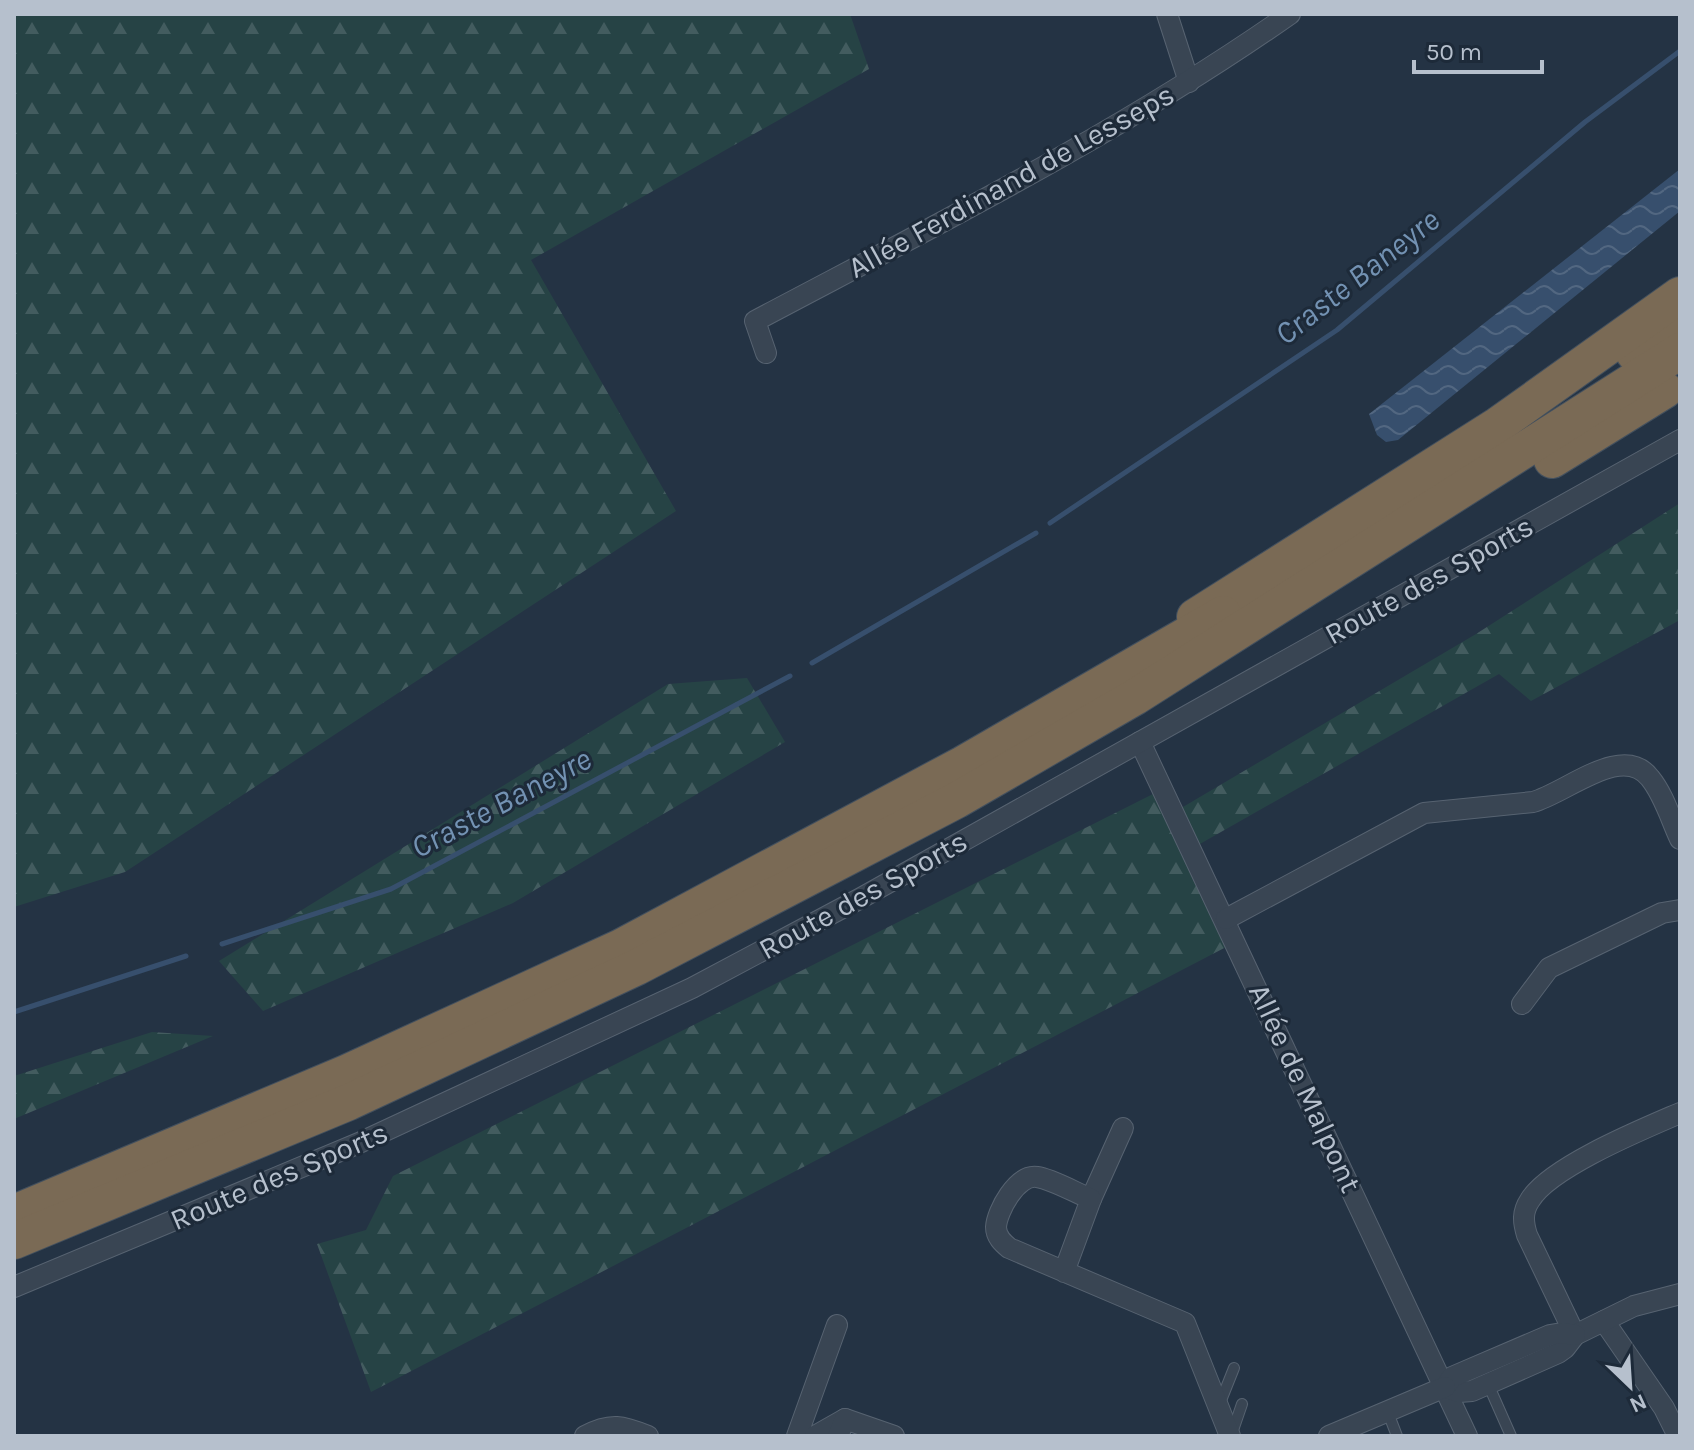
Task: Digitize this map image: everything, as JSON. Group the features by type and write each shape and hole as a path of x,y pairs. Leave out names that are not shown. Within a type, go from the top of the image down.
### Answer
{"highway":[{"path":"963,764 1458,451 1680,295"},
{"path":"14,1213 346,1073 621,947 963,764 1228,611 1529,424 1680,323"},
{"path":"1135,697 1680,351"},
{"path":"14,1241 349,1102 637,967 957,800 1135,697 1353,577 1597,434 1680,381"}],"street":[{"path":"1167,14 1189,82"},
{"name":"Allée Ferdinand de Lesseps","path":"766,353 755,321 1015,181 1189,82 1290,14"},
{"name":"Route des Sports","path":"14,1287 359,1143 664,1001 861,898 1680,440"},
{"name":"Allée de Malpont","path":"1140,742 1467,1436"},
{"path":"1226,919 1424,813 1533,802 1613,765 1637,766 1645,772 1653,781 1680,839"},
{"path":"1522,1004 1549,968 1662,913 1680,910"},
{"path":"1575,1335 1527,1235 1523,1224 1526,1208 1538,1190 1564,1170 1680,1113"},
{"path":"1064,1272 1091,1199 1123,1128"},
{"path":"1091,1199 1037,1177 1024,1179 1013,1188 996,1227 999,1239 1009,1248 1185,1323 1230,1436"},
{"path":"1445,1387 1459,1392 1472,1391 1558,1353 1575,1335 1634,1306 1680,1294"},
{"path":"1604,1321 1664,1408 1678,1436"},
{"path":"797,1436 837,1325"},
{"path":"1329,1436 1445,1387 1452,1377 1550,1335 1575,1335"},
{"path":"585,1436 598,1429 622,1425 648,1436"},
{"path":"815,1436 842,1427 894,1436"}],"lane":[{"path":"1218,1407 1234,1368"},
{"path":"1488,1384 1511,1436"},
{"path":"1230,1436 1242,1404"},
{"path":"1387,1410 1397,1436"}],"green space":[{"path":"14,14 850,14 869,69 531,260 676,511 125,872 14,907"},
{"path":"1680,503 1680,620 1531,701 1499,674 1184,853 1230,945 371,1392 317,1244 366,1230 393,1176 1153,794 1166,817 1476,634"},
{"path":"747,678 785,742 513,903 263,1011 219,961 668,684"},
{"path":"152,1032 213,1036 14,1119 14,1076"}],"water":[{"path":"1680,169 1680,211 1398,440 1386,442 1377,435 1369,414"}],"waterway":[{"name":"Craste Baneyre","path":"1050,523 1337,330 1585,122 1680,51"},
{"name":"Craste Baneyre","path":"812,663 1036,533"},
{"name":"Craste Baneyre","path":"222,944 391,889 790,676"},
{"name":"Craste Baneyre","path":"14,1012 186,956"}]}
